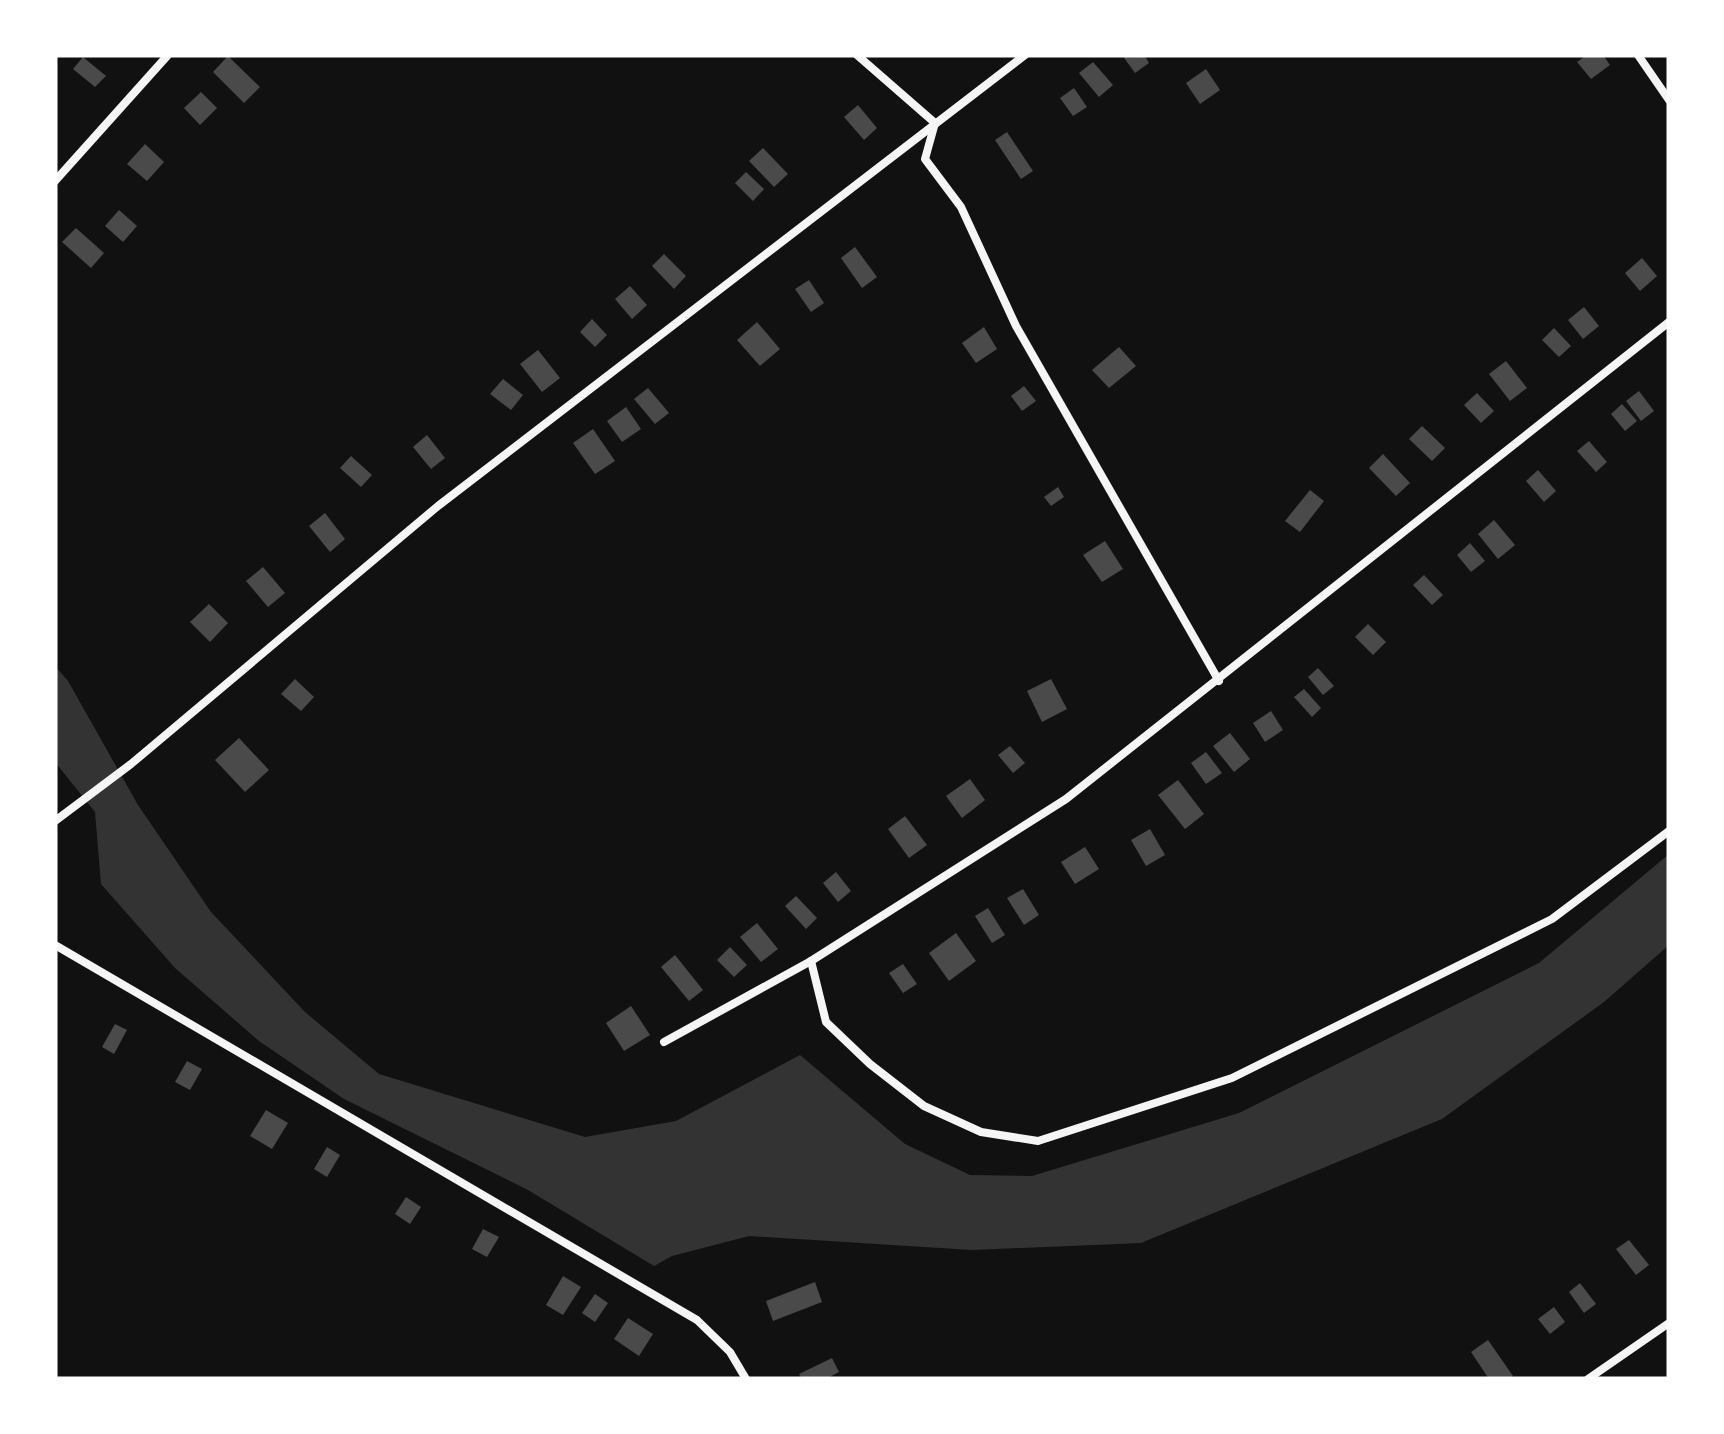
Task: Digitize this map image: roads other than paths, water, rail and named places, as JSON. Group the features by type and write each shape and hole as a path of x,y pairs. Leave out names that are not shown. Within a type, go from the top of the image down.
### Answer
{"street":[{"path":"55,181 168,55"},
{"path":"858,55 935,123"},
{"path":"55,821 131,764 438,506 1024,55"},
{"path":"1638,55 1669,100"},
{"path":"935,123 925,159 962,208 1016,326 1219,680"},
{"path":"664,1042 811,960 1066,799 1669,322"},
{"path":"811,960 826,1022 870,1064 924,1106 967,1125 1038,1142 1232,1078 1552,919 1669,831"},
{"path":"55,945 697,1320 730,1352 746,1379"},
{"path":"1588,1379 1669,1323"}]}
